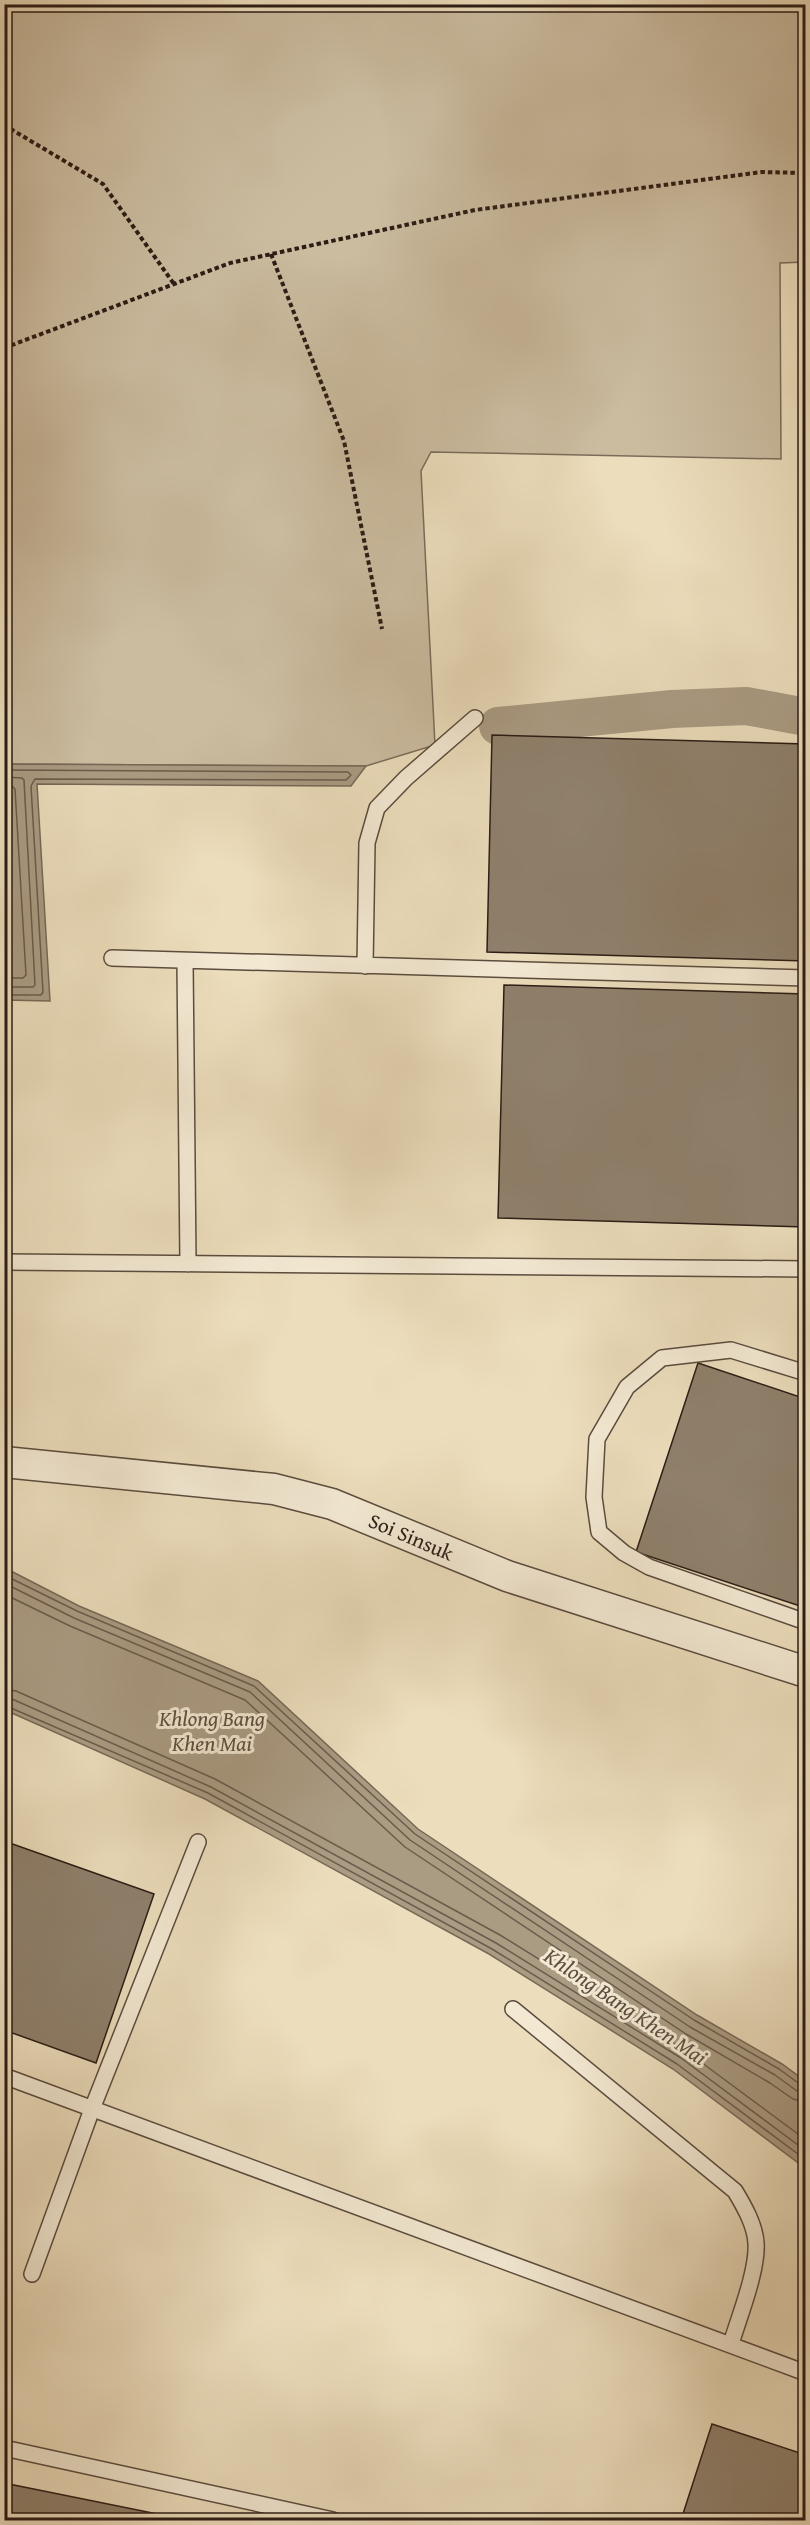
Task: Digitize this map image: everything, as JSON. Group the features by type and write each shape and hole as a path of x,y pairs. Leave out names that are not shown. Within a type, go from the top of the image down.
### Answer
{"street":[{"name":"Soi Sinsuk","path":"4,1461 274,1489 332,1504 507,1576 806,1672"}],"lane":[{"path":"364,966 367,843 377,808 405,778 475,718"},
{"path":"112,958 806,978"},
{"path":"185,960 188,1264"},
{"path":"4,1262 806,1269"},
{"path":"806,1373 731,1350 662,1358 627,1387 597,1439 594,1497 599,1532 624,1553 649,1568 806,1622"},
{"path":"32,2274 92,2109 198,1842"},
{"path":"513,2009 735,2191 747,2214 756,2243 752,2277 731,2344"},
{"path":"4,2076 806,2373"},
{"path":"4,2448 333,2520"}],"path":[{"path":"4,125 103,184 174,284"},
{"path":"4,348 230,263 271,254 475,210 762,172 806,173"},
{"path":"271,254 344,441 382,629"}],"shaded area":[{"path":"5,5 805,5 805,262 780,263 781,459 431,452 421,471 435,745 366,766 5,764"}],"water":[{"path":"5,764 366,766 351,786 37,784 50,1001 5,1000"},
{"name":"Khlong Bang Khen Mai","path":"5,1568 79,1606 258,1681 418,1829 697,2015 782,2064 805,2081 805,2168 673,2069 489,1954 205,1799 5,1710"}],"building":[{"path":"492,735 806,744 806,961 487,952"},
{"path":"504,985 806,994 806,1227 498,1218"},
{"path":"698,1363 806,1399 806,1608 636,1552"},
{"path":"4,1841 154,1894 96,2063 4,2030"},
{"path":"712,2424 806,2455 805,2520 681,2520"},
{"path":"4,2483 187,2520 4,2520"}],"waterway":[{"path":"498,726 672,709 746,706 806,717"}]}
